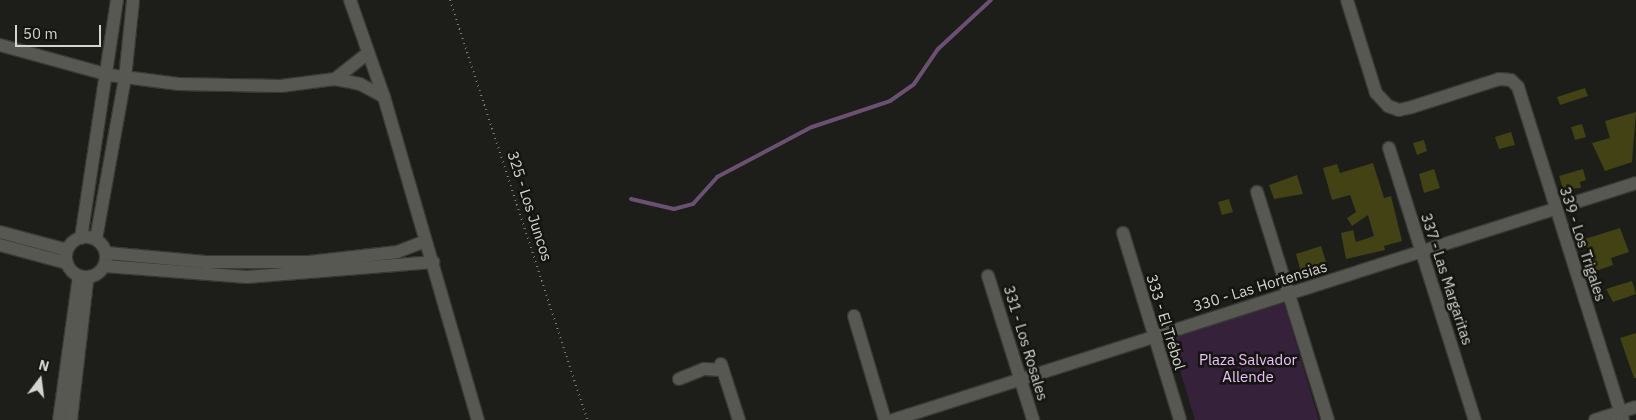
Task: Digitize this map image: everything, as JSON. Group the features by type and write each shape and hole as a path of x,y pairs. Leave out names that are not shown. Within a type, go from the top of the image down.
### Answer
{"street":[{"path":"67,256 81,238 109,75 118,0"},
{"path":"106,259 96,239 125,78 133,0"},
{"path":"350,0 384,97 478,420"},
{"name":"339 - Los Trigales","path":"1347,0 1376,93 1388,106 1399,110 1500,79 1511,80 1518,87 1554,208 1622,416"},
{"path":"0,45 125,78 229,87 335,79 360,84 384,97"},
{"path":"335,79 368,53"},
{"name":"337 - Las Margaritas","path":"1389,148 1475,420"},
{"name":"330 - Las Hortensias","path":"894,420 1152,336 1636,183"},
{"path":"1257,192 1328,420"},
{"path":"0,232 67,256 83,277 71,420"},
{"name":"333 - El Trébol","path":"1123,233 1152,336 1180,420"},
{"path":"81,238 96,239"},
{"path":"59,420 83,277 106,259 206,262 309,262 397,252 426,241"},
{"path":"0,245 67,256"},
{"path":"106,259 247,277 433,262"},
{"name":"331 - Los Rosales","path":"988,276 1033,420"},
{"path":"854,316 885,420"},
{"path":"678,379 704,369 722,367 739,420"},
{"path":"1595,420 1622,416 1636,407"}],"path":[{"name":"325 - Los Juncos","path":"450,0 587,420"}],"green space":[{"name":"Plaza Salvador Allende","path":"1284,303 1319,420 1195,420 1170,337"}],"building":[{"path":"1585,88 1588,96 1560,105 1557,97"},
{"path":"1636,112 1632,162 1605,171 1592,143 1610,138 1605,121"},
{"path":"1582,124 1586,137 1575,140 1571,127"},
{"path":"1511,132 1515,145 1499,149 1495,137"},
{"path":"1424,140 1427,151 1417,155 1413,143"},
{"path":"1373,163 1384,198 1391,196 1402,241 1384,246 1385,250 1346,259 1341,233 1353,230 1356,242 1374,236 1368,215 1352,226 1347,218 1356,212 1350,195 1332,200 1323,168 1337,164 1340,173"},
{"path":"1434,169 1440,188 1424,193 1419,174"},
{"path":"1583,169 1586,180 1580,182 1581,188 1563,189 1559,176"},
{"path":"1297,175 1303,194 1274,199 1269,185"},
{"path":"1229,199 1233,212 1222,215 1218,202"},
{"path":"1620,228 1629,252 1611,258 1613,265 1593,272 1585,239"},
{"path":"1321,246 1327,265 1301,272 1296,254"},
{"path":"1632,281 1636,294 1613,302 1606,289"},
{"path":"1636,333 1636,378 1634,378 1620,338"}],"waterway":[{"path":"631,199 674,209 693,204 717,177 812,127 890,101 914,84 938,49 991,0"}]}
